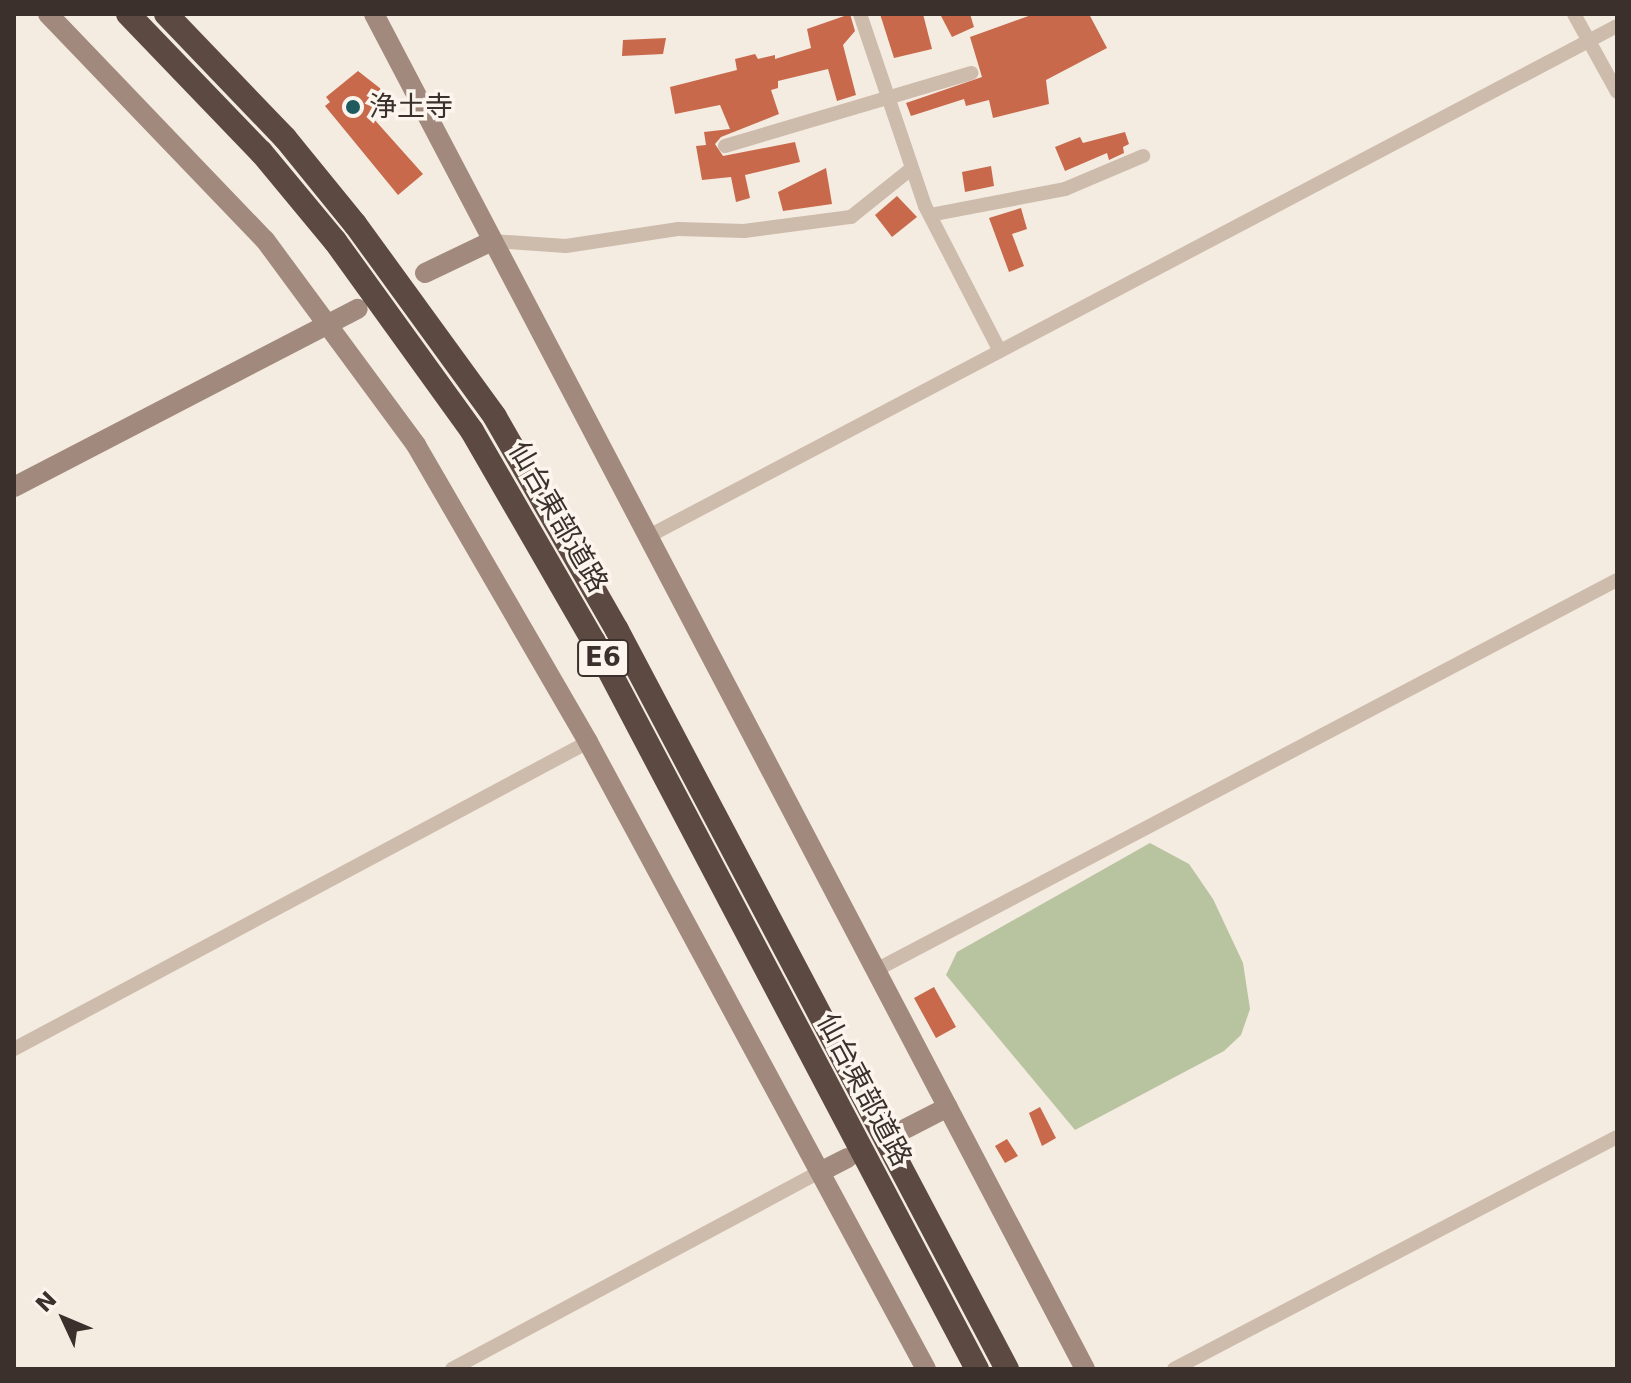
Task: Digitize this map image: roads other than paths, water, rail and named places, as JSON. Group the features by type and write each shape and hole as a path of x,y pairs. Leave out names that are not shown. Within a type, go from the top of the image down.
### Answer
{"highway":[{"name":"仙台東部道路","path":"128,14 261,152 335,241 472,431 594,642 977,1369"},
{"name":"仙台東部道路","path":"166,14 285,138 355,224 495,417 617,630 1007,1369"}],"street":[{"path":"48,14 211,179 328,320 416,445 588,742 926,1369"},
{"path":"374,14 1085,1369"},
{"path":"860,14 884,95 930,215 1000,351"},
{"path":"1574,14 1617,92"},
{"path":"647,537 1617,26"},
{"path":"725,146 795,128 884,95 971,73"},
{"path":"930,215 1065,189 1143,156"},
{"path":"425,273 492,241 566,246 679,229 744,231 851,217 911,169"},
{"path":"14,487 328,320 358,309"},
{"path":"876,970 1617,580"},
{"path":"14,1049 588,742"},
{"path":"905,1129 948,1107"},
{"path":"1174,1369 1617,1137"},
{"path":"452,1369 848,1158"}],"place":[{"name":"浄土寺","path":"353,107"}]}
